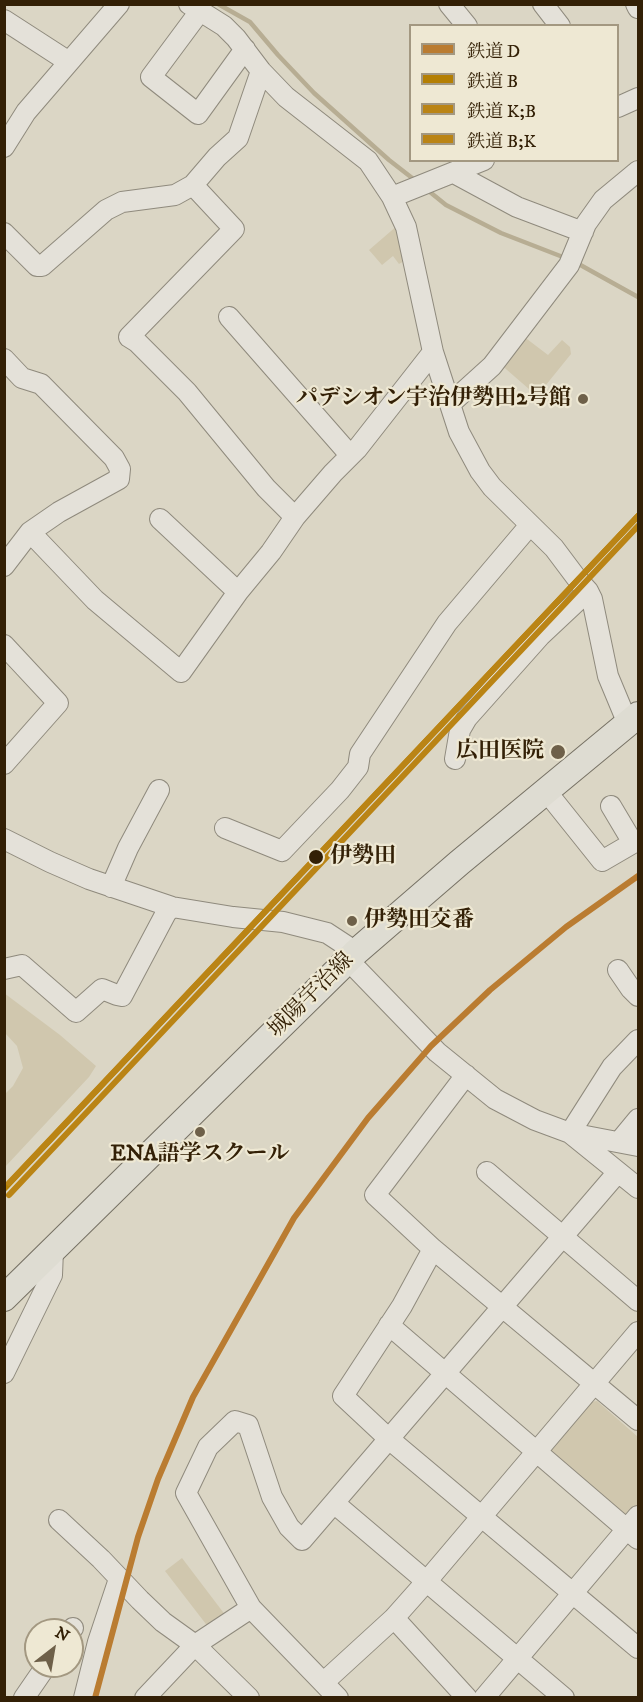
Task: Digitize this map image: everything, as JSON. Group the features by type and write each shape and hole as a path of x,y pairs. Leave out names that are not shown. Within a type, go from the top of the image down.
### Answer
{"main road":[{"name":"城陽宇治線","path":"4,1298 352,956 459,863 633,720"}],"street":[{"path":"4,147 26,112 119,4"},
{"path":"449,4 465,24"},
{"path":"543,4 558,24"},
{"path":"245,49 198,114 151,77 195,8 224,26 245,49 261,71 286,97 368,161 392,197 406,227 432,352 459,432 480,471 492,487 554,548 588,591 592,599 608,676 633,720"},
{"path":"4,20 69,62"},
{"path":"4,233 37,266 42,266 106,210 122,202 175,195 193,184 238,138 261,71"},
{"path":"392,197 479,162"},
{"path":"450,404 492,366 571,261 586,224 603,200 639,171"},
{"path":"454,173 517,207 583,232"},
{"path":"193,184 234,229 129,337 137,342 187,392 267,488 295,517"},
{"path":"229,317 350,455"},
{"path":"30,532 95,600 181,672 295,517 357,449 432,352"},
{"path":"4,359 22,378 41,384 114,458 120,469 119,479 59,512 30,532 4,566"},
{"path":"160,519 238,592"},
{"path":"225,828 282,851 340,790 358,767 360,754 447,623 530,525"},
{"path":"455,759 460,730 467,718 540,636 588,591"},
{"path":"4,764 58,703 8,656"},
{"path":"111,887 128,848 159,790"},
{"path":"546,791 602,861 633,843 611,806"},
{"path":"4,838 50,862 111,887 172,907 283,922 327,933 352,956 437,1052 495,1099 535,1120 570,1133 629,1144 639,1119"},
{"path":"4,969 22,965 76,1012 102,989 123,996 166,914 172,907"},
{"path":"618,970 631,989 639,996"},
{"path":"570,1133 612,1067 639,1040"},
{"path":"466,1075 375,1196 433,1249 639,1420"},
{"path":"570,1133 639,1188"},
{"path":"487,1172 639,1301"},
{"path":"338,1698 250,1608 186,1492 208,1447 234,1421 248,1425 272,1497 289,1527 303,1540 618,1172"},
{"path":"433,1249 402,1306 344,1396 389,1439 639,1648"},
{"path":"4,1373 52,1275 53,1250"},
{"path":"389,1325 537,1453 635,1528 574,1593 484,1698"},
{"path":"324,1682 394,1618 483,1517 639,1332"},
{"path":"334,1503 564,1698"},
{"path":"58,1520 102,1559 163,1622 195,1645 249,1698"},
{"path":"84,1698 98,1642 119,1579"},
{"path":"145,1698 195,1645 250,1608"},
{"path":"394,1618 468,1698"},
{"path":"24,1698 38,1678"}],"shaded area":[{"path":"398,225 406,260 399,264 393,256 382,265 369,250"},
{"path":"523,336 548,355 562,340 570,347 571,354 537,396 499,363"},
{"path":"4,993 60,1035 96,1066 89,1077 5,1167 5,1094 13,1086 23,1068 17,1046 5,1033"},
{"path":"597,1401 638,1437 638,1511 629,1523 545,1453 590,1402"},
{"path":"182,1558 226,1616 209,1628 165,1571"}],"waterway":[{"path":"218,4 250,22 314,93 416,181"},
{"path":"425,188 446,205 501,233 568,259"},
{"path":"575,262 638,297"}],"rail line":[{"name":"B","path":"4,1189 638,516"},
{"name":"B;K","path":"9,1183 638,516"},
{"name":"K;B","path":"9,1195 638,526"},
{"name":"D","path":"95,1698 138,1537 158,1479 193,1397 294,1218 368,1118 431,1046 490,990 566,927 638,876"}],"place":[{"name":"パデシオン宇治伊勢田2号館","path":"583,399"},
{"name":"広田医院","path":"558,752"},
{"name":"伊勢田","path":"316,857"},
{"name":"伊勢田交番","path":"352,921"},
{"name":"ENA語学スクール","path":"200,1132"}]}
